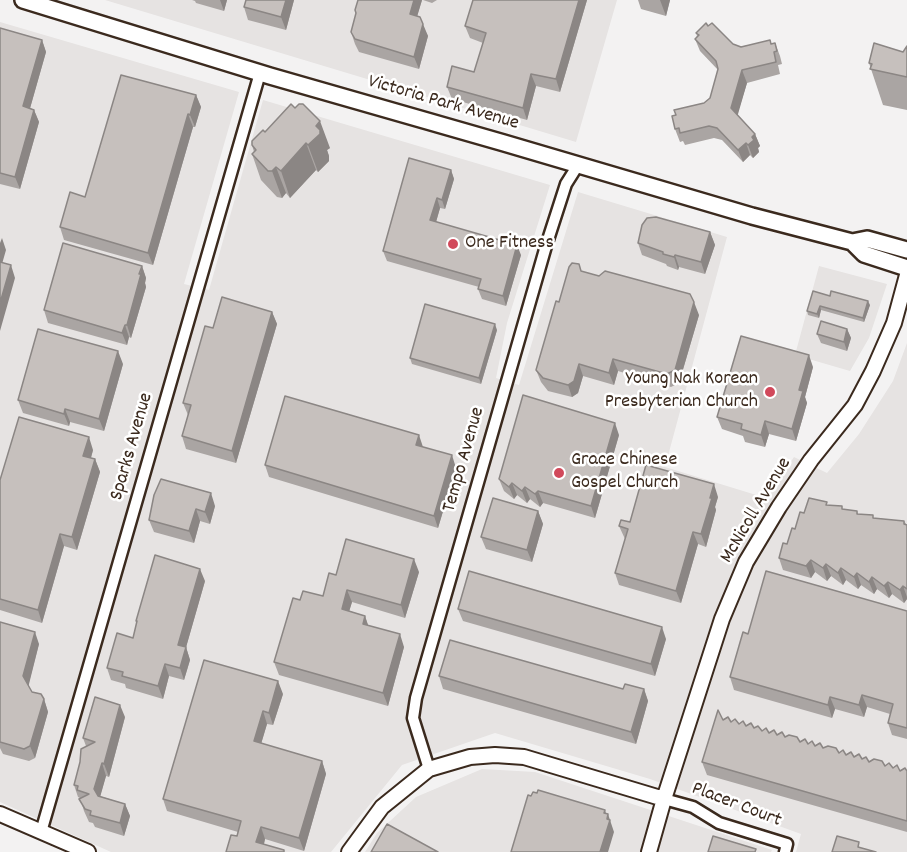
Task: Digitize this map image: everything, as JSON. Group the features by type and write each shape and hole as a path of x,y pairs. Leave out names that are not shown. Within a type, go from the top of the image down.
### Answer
{"main road":[{"name":"Victoria Park Avenue","path":"23,0 260,73 752,216 852,242 867,239 907,250"},
{"name":"Victoria Park Avenue","path":"852,242 864,254 907,268"}],"street":[{"name":"Sparks Avenue","path":"41,832 260,73"},
{"name":"Tempo Avenue","path":"429,769 413,718 416,698 546,246 566,184 578,165"},
{"name":"McNicoll Avenue","path":"649,852 722,619 746,562 778,507 822,444 855,405 894,323 907,275"},
{"path":"349,852 382,807 429,769 470,757 495,755 524,758 664,799"},
{"name":"Placer Court","path":"664,799 693,807 719,822 787,844 785,852"},
{"path":"0,814 88,852"}],"shaded area":[{"path":"105,0 617,0 576,142"},
{"path":"0,22 239,92 184,284 209,290 263,100 550,185 507,323 496,378 519,385 578,192 727,237 665,467 766,498 794,457 827,473 859,434 893,381 907,343 907,852 796,852 801,834 650,779 495,733 402,765 331,852 111,852 0,802"},
{"path":"819,266 887,284 869,338 850,371 795,355"},
{"path":"482,769 535,772 772,850 771,852 365,852 377,833 416,797"}],"building":[{"path":"246,0 286,0 281,17 244,7"},
{"path":"358,0 414,0 410,14 420,17 423,24 414,57 355,39 351,32"},
{"path":"473,0 579,0 556,79 531,74 523,108 447,87 452,66 474,72 486,33 465,26"},
{"path":"706,23 708,26 712,23 733,44 741,47 770,40 771,44 775,43 776,62 742,70 731,108 755,134 752,137 754,140 738,150 717,128 709,126 680,133 679,128 675,129 672,116 676,115 674,110 704,103 710,98 718,69 716,61 695,39 699,35 696,33"},
{"path":"0,28 42,40 23,106 34,110 15,177 0,173"},
{"path":"874,43 903,52 907,46 907,77 870,69 872,64 869,63"},
{"path":"121,75 196,95 190,115 188,114 148,253 60,227 70,192 85,197"},
{"path":"291,104 295,108 303,104 320,121 316,126 320,134 308,145 306,143 281,171 276,167 268,171 252,154 256,150 252,141 263,130 265,132"},
{"path":"409,158 451,170 442,200 437,198 430,220 517,245 503,296 478,289 481,279 383,251"},
{"path":"656,217 710,232 701,262 663,254 663,252 638,243 642,225 647,218"},
{"path":"63,243 142,266 127,325 122,333 44,310"},
{"path":"0,262 11,265 0,303"},
{"path":"572,263 579,264 581,271 599,276 605,271 690,294 694,302 675,370 667,374 613,359 609,373 579,364 574,381 568,385 543,378 536,370 556,301 559,302"},
{"path":"813,291 830,296 831,291 868,301 863,318 820,306 817,314 807,311"},
{"path":"222,297 272,312 232,451 182,436 191,405 183,403 205,326 213,328"},
{"path":"425,304 495,324 479,378 410,358"},
{"path":"821,321 847,329 844,342 817,334"},
{"path":"38,329 118,351 99,419 65,409 64,414 18,400"},
{"name":"Young Nak Korean Presbyterian Church","path":"741,336 809,355 799,390 803,391 792,429 765,421 761,435 741,429 742,424 717,417"},
{"name":"Grace Chinese Gospel Church","path":"523,395 615,423 591,506 538,491 535,494 525,487 522,491 512,483 509,487 499,479"},
{"path":"285,396 419,435 416,445 452,455 434,516 265,465"},
{"path":"19,417 89,437 83,456 95,459 72,537 60,534 38,610 0,599 0,480"},
{"path":"646,465 714,484 701,534 693,532 676,591 615,573 628,529 619,526 621,520 630,522"},
{"path":"161,479 211,493 205,512 196,509 189,531 149,520 154,495"},
{"path":"493,498 538,511 527,550 481,537"},
{"path":"809,498 827,502 826,505 842,506 842,509 857,511 857,514 873,515 873,518 904,521 907,525 907,589 903,586 900,590 888,582 884,586 872,577 869,582 857,573 854,577 841,568 838,573 826,564 823,568 811,560 806,566 779,558 783,543 787,544 792,528 795,529 800,512 804,513"},
{"path":"346,539 414,559 401,605 347,590 342,609 365,616 363,624 400,634 383,693 274,662 293,598 300,600 303,591 323,596 329,573 336,575"},
{"path":"155,555 200,569 178,645 186,647 180,668 165,664 158,686 122,676 123,672 107,668 117,633 133,638"},
{"path":"469,571 662,627 651,664 458,609"},
{"path":"766,571 907,611 907,728 888,723 893,704 862,695 859,705 830,697 828,705 730,677 743,632 748,634"},
{"path":"0,622 35,632 23,676 32,692 41,694 44,699 30,746 24,749 0,742"},
{"path":"450,640 623,689 625,684 644,689 631,732 439,676"},
{"path":"204,660 278,681 269,713 263,711 254,741 322,761 299,838 261,827 256,842 284,850 284,852 226,852 231,835 237,836 241,821 163,799"},
{"path":"95,697 120,705 104,764 102,763 94,789 98,796 125,804 120,823 90,815 91,811 85,809 79,799 89,794 77,790 78,786 74,785 81,749 95,742 83,738"},
{"path":"718,710 723,720 728,717 731,722 735,719 739,724 743,721 746,726 751,723 754,728 758,726 762,731 766,728 769,733 774,730 777,735 782,732 785,737 789,735 797,737 800,742 805,739 808,744 812,741 815,746 820,743 823,748 828,746 836,748 839,753 843,750 846,755 851,752 854,757 859,754 862,759 866,757 869,762 874,759 882,761 885,766 889,763 893,768 897,765 900,771 905,768 907,771 907,821 702,762"},
{"path":"538,790 605,810 604,813 608,814 607,819 610,820 600,852 511,852 528,795 531,796 533,792 537,793"},
{"path":"387,824 438,852 371,852"},
{"path":"713,836 756,849 755,852 708,852"},
{"path":"837,836 859,842 858,847 876,852 832,852"}],"place":[{"name":"One Fitness","path":"453,244"},
{"name":"Young Nak Korean Presbyterian Church","path":"770,392"},
{"name":"Grace Chinese Gospel Church","path":"559,473"}]}
